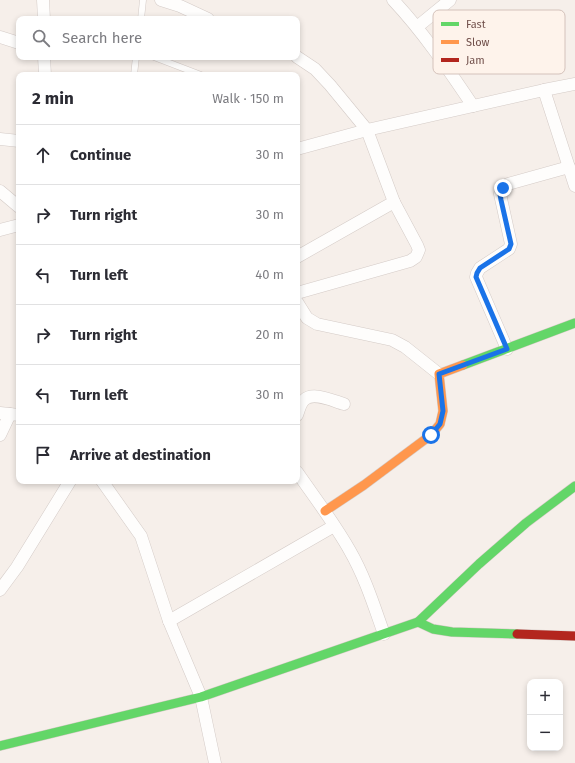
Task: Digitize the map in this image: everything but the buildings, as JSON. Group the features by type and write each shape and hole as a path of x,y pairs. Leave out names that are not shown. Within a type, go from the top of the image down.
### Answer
{"street":[{"path":"43,0 44,16"},
{"path":"161,0 180,6 202,16"},
{"path":"393,0 433,47"},
{"path":"438,10 450,0"},
{"path":"417,27 433,14"},
{"path":"0,37 16,42"},
{"path":"300,59 315,69 367,130 394,202 419,250 416,257 410,261 300,292"},
{"path":"44,60 45,72"},
{"path":"452,74 473,106"},
{"path":"300,148 367,130 575,84"},
{"path":"544,90 575,186"},
{"path":"0,139 16,141"},
{"path":"507,349 476,277 480,268 509,249 511,244 500,194 503,188 508,184 568,167"},
{"path":"0,191 16,204"},
{"path":"300,255 394,202"},
{"path":"0,230 16,225"},
{"path":"300,307 307,318 317,324 392,340 405,347 439,374 443,411 440,424 431,435 325,512"},
{"path":"439,374 575,323"},
{"path":"300,405 304,399 310,397 317,397 344,404"},
{"path":"0,435 10,414"},
{"path":"300,476 351,552 367,584 384,634"},
{"path":"0,590 17,567 68,484"},
{"path":"104,484 141,536 170,621 201,697 215,763"},
{"path":"0,746 201,697 418,622 479,564 526,523 575,486"},
{"path":"170,621 334,526"},
{"path":"418,622 433,629 452,632 575,636"}],"lane":[{"path":"141,16 143,0"},
{"path":"134,72 136,60"},
{"path":"162,60 193,72"}],"traffic: fast":[{"path":"463,365 575,323"},
{"path":"517,634 452,632 433,629 418,622 479,564 526,523 575,486"},
{"path":"0,746 201,697 418,622"}],"traffic: slow":[{"path":"325,511 364,485 431,435 440,424 443,411 439,374 463,365"}],"traffic: jam":[{"path":"517,634 575,636"}],"route":[{"path":"431,435 440,424 443,411 439,374 507,349 476,277 480,268 504,253 509,249 511,244 500,194 503,188"}]}
